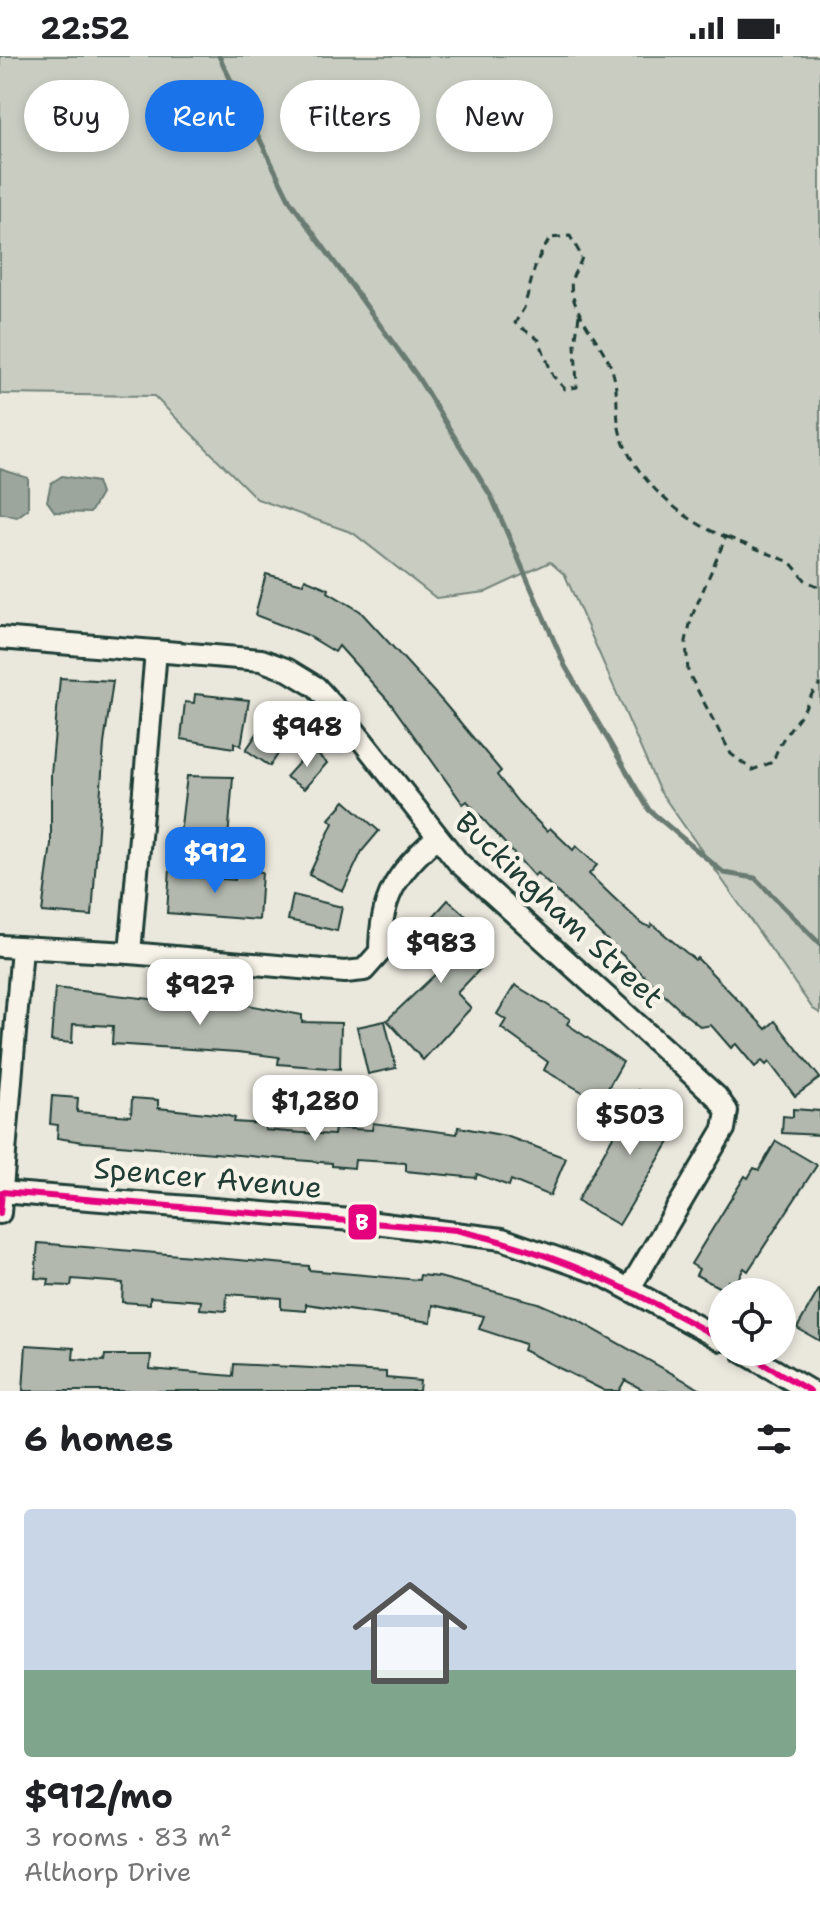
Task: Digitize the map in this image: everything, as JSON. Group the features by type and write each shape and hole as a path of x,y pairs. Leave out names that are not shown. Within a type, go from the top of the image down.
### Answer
{"street":[{"name":"Buckingham Street","path":"0,638 261,660 288,670 316,687 373,754 436,838 501,903 717,1097 727,1111 724,1129 630,1288"},
{"path":"130,953 156,651"},
{"path":"0,946 130,953 345,972 364,970 380,952 380,919 387,897 399,876 436,838"},
{"path":"0,1213 22,948"},
{"name":"Spencer Avenue","path":"1,1192 456,1230 502,1239 558,1256 630,1288 708,1332"},
{"path":"767,1366 810,1391"}],"path":[{"path":"579,315 575,345 577,387 565,389 553,376 539,340 515,323 524,308 536,263 550,238 570,236 582,257 572,280 579,315 588,324 610,364 616,384 618,423 639,470 658,493 706,530 790,562 806,581 820,587"},
{"path":"726,537 698,597 686,641 688,672 731,754 752,770 773,762 785,732 800,716 811,693 820,684"}],"shaded area":[{"path":"0,56 820,56 820,1013 813,1009 659,790 565,575 550,562 486,592 436,598 353,533 257,499 154,396 0,394"},
{"path":"0,469 28,478 28,509 17,517 0,513"},
{"path":"62,476 97,482 101,494 90,513 55,512 47,501 51,483"}],"building":[{"path":"266,574 303,584 305,579 329,589 328,592 360,611 501,771 497,775 518,802 547,831 550,828 573,850 576,846 597,865 589,874 642,924 650,927 652,924 695,960 697,958 766,1029 775,1021 820,1078 795,1096 769,1062 766,1065 762,1061 755,1067 736,1044 731,1048 711,1025 701,1027 681,1011 537,873 534,876 467,801 463,804 391,704 339,646 335,652 307,635 255,615"},
{"path":"60,678 113,681 104,744 92,916 42,912 51,844 51,774"},
{"path":"195,694 249,700 241,746 234,742 234,748 181,739 185,702 194,703"},
{"path":"274,708 298,724 270,766 246,750"},
{"path":"311,749 327,763 304,789 286,777"},
{"path":"187,776 233,777 228,839 180,834"},
{"path":"345,801 379,831 362,851 343,891 309,875 333,823 329,819"},
{"path":"170,867 196,869 195,877 235,880 236,870 262,872 259,920 167,913"},
{"path":"293,895 342,907 337,931 288,920"},
{"path":"448,900 485,933 466,954 481,968 457,993 471,1008 423,1060 387,1020 442,968 426,953 446,932 431,919"},
{"path":"515,985 570,1019 567,1024 623,1062 600,1102 544,1070 548,1062 501,1028 506,1020 497,1014"},
{"path":"55,988 185,1003 248,1005 302,1015 302,1022 341,1023 340,1069 278,1064 279,1057 238,1052 112,1044 113,1026 73,1024 72,1043 51,1041"},
{"path":"385,1021 396,1068 368,1074 357,1027"},
{"path":"639,1090 684,1117 619,1225 577,1201"},
{"path":"52,1096 78,1098 77,1112 131,1116 132,1098 158,1100 158,1108 225,1115 235,1118 234,1122 266,1124 265,1130 289,1132 334,1135 335,1128 372,1130 373,1123 457,1134 458,1127 506,1136 566,1158 550,1196 511,1180 509,1186 477,1174 476,1178 406,1171 406,1163 355,1160 354,1168 332,1166 332,1163 83,1142 57,1138 58,1125 50,1124"},
{"path":"793,1109 820,1111 820,1135 782,1133 783,1116 793,1117"},
{"path":"776,1141 817,1165 748,1271 744,1268 739,1278 708,1278 708,1281 696,1275 699,1269 691,1264 745,1176 748,1178 754,1168 759,1170"},
{"path":"38,1243 309,1266 309,1270 419,1280 420,1275 439,1277 538,1303 577,1320 703,1391 645,1391 625,1380 619,1391 605,1391 523,1350 525,1344 479,1329 484,1316 433,1305 431,1322 306,1304 306,1311 281,1309 281,1298 227,1294 226,1311 200,1309 201,1301 150,1297 150,1304 122,1302 123,1283 72,1279 71,1286 48,1285 49,1279 35,1278"},
{"path":"820,1288 820,1341 797,1328"},
{"path":"26,1345 74,1348 73,1359 104,1361 105,1355 151,1355 150,1369 233,1376 234,1364 386,1372 386,1378 420,1381 419,1391 23,1391"}],"waterway":[{"path":"219,56 290,201 417,376 492,498 565,666 649,810 724,873 755,878 820,944"}],"transit line":[{"name":"B","path":"0,1213 2,1192 456,1230 526,1249 593,1274 708,1332"},
{"name":"B","path":"767,1366 810,1391"}]}
